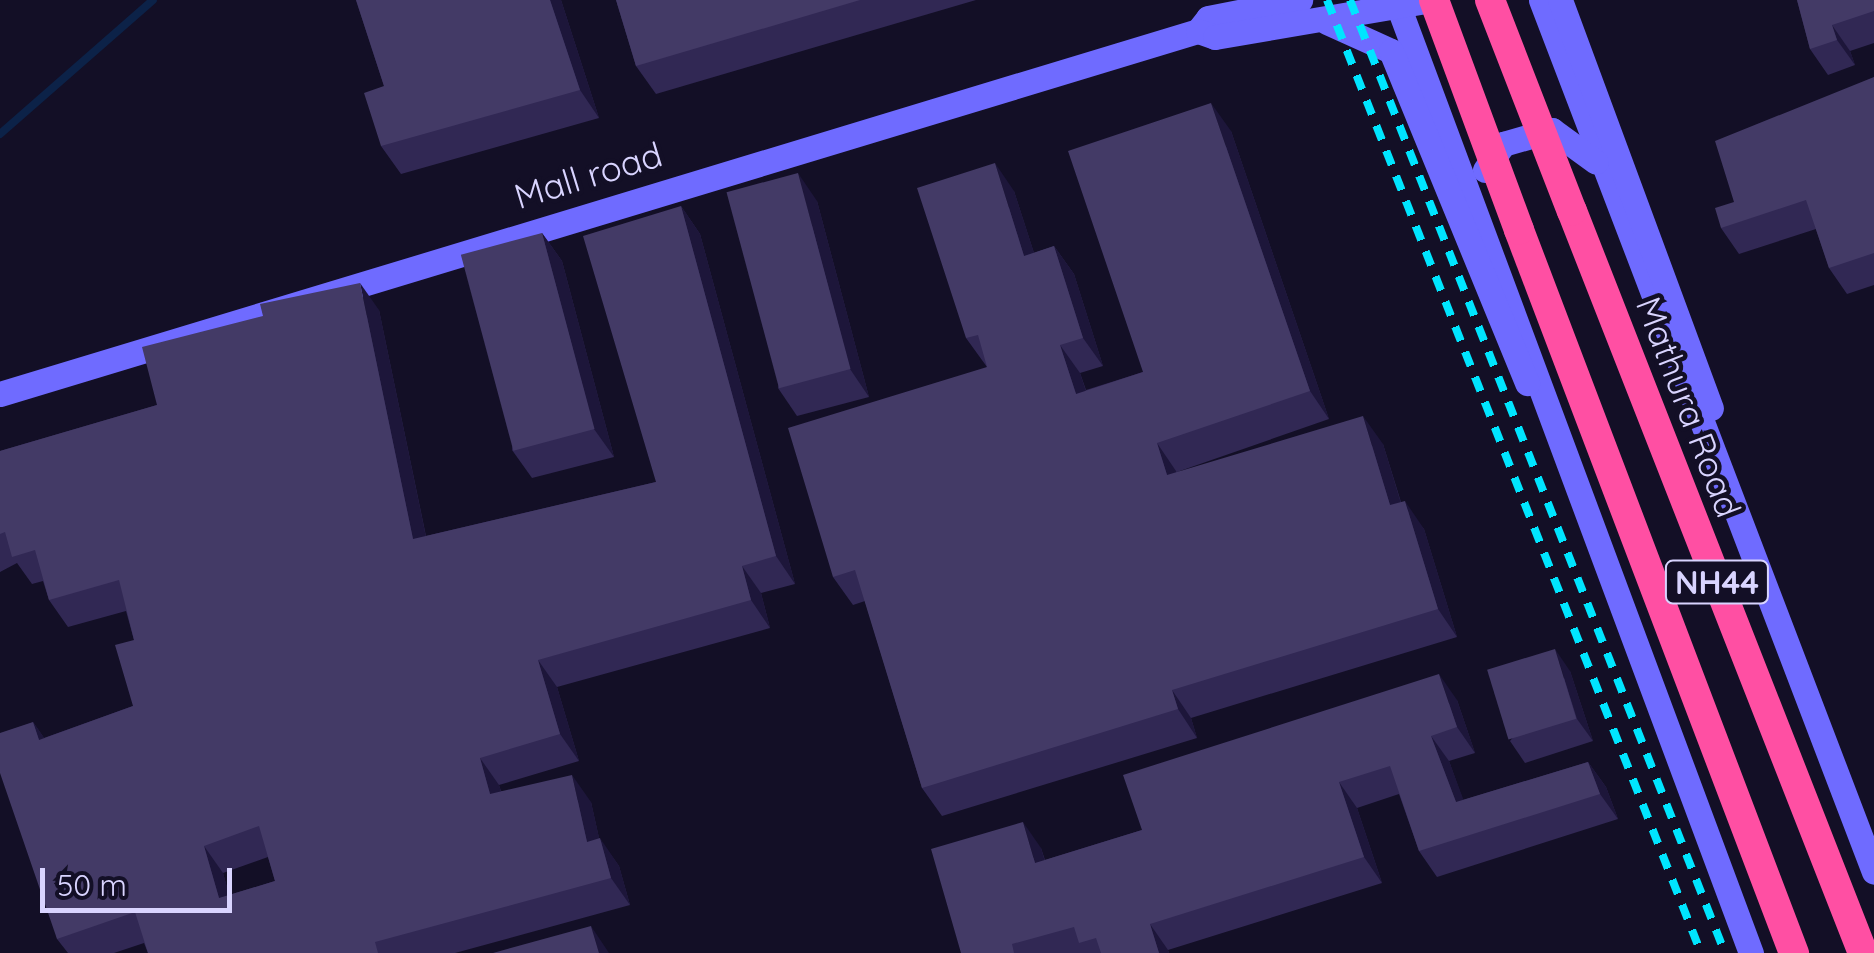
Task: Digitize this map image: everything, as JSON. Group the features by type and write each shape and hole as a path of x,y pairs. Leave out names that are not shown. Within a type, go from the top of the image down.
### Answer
{"highway":[{"name":"NH44","path":"1433,0 1794,953"},
{"name":"Mathura Road","path":"1490,0 1863,953"}],"main road":[{"name":"Mall road","path":"0,394 1198,31 1208,18 1300,0"},
{"name":"Mall road","path":"1198,31 1215,37 1433,0"},
{"path":"1540,0 1874,872"},
{"path":"1560,0 1694,350 1753,559"},
{"path":"1398,4 1751,953"},
{"path":"1322,20 1391,50 1508,353 1554,425"},
{"path":"1480,225 1485,170 1522,134 1564,135 1603,170"}],"building":[{"path":"356,0 550,0 580,90 381,146 364,93 384,86"},
{"path":"616,0 860,0 636,66"},
{"path":"1797,0 1874,0 1874,11 1832,25 1837,40 1810,49"},
{"path":"1874,77 1874,253 1829,268 1806,200 1721,228 1715,208 1734,202 1715,141"},
{"path":"1211,103 1310,391 1157,443 1167,475 1363,416 1390,505 1405,501 1438,609 1172,690 1178,709 922,788 855,570 833,577 788,428 987,367 978,335 966,338 917,188 995,163 1024,256 1054,246 1083,338 1060,345 1076,394 1143,372 1068,151"},
{"path":"798,173 851,369 779,388 727,192"},
{"path":"681,206 776,556 742,566 751,600 538,660 560,734 480,758 490,794 572,775 587,842 600,838 611,878 375,942 378,953 148,953 135,912 57,939 0,773 0,733 33,722 39,740 133,706 115,645 134,640 119,580 49,600 35,550 12,557 5,532 0,534 0,451 157,405 142,347 263,316 260,304 360,283 413,539 656,482 583,236","holes":["259,826 275,881 219,898 204,846"]},
{"path":"542,233 595,429 513,451 461,255"},
{"path":"1555,649 1576,719 1508,740 1487,670"},
{"path":"1439,674 1457,727 1431,736 1456,802 1588,762 1600,794 1419,851 1390,766 1339,782 1364,857 1150,924 1159,953 1101,953 1096,938 1079,943 1074,927 1012,944 1014,953 961,953 931,849 1023,822 1035,863 1142,830 1123,775"},
{"path":"591,926 599,953 493,953"}],"waterway":[{"path":"0,134 153,0"}],"railway":[{"path":"1327,0 1701,953"},
{"path":"1350,0 1725,953"}]}
